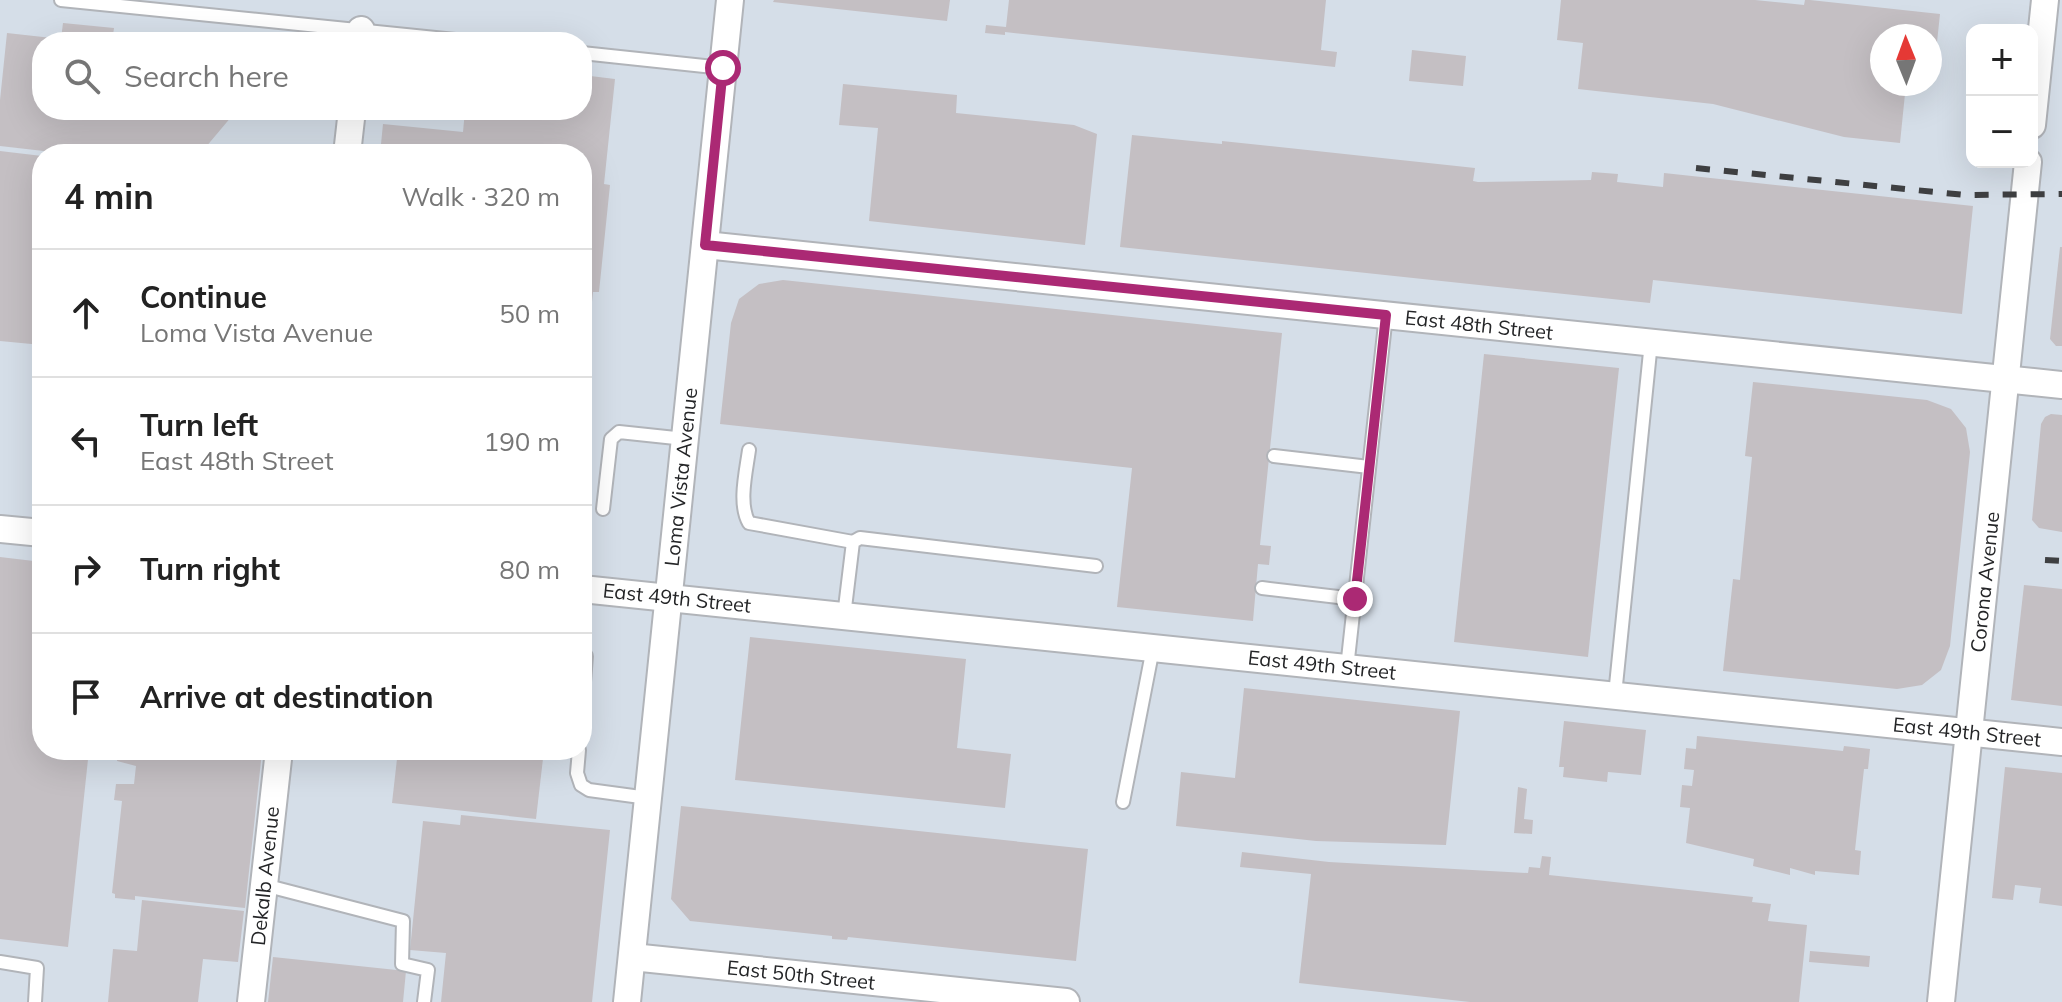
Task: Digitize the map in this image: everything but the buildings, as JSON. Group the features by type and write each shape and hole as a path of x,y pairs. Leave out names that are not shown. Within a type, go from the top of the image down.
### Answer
{"street":[{"name":"Loma Vista Avenue","path":"627,1002 730,0"},
{"path":"2035,96 2045,0"},
{"path":"348,144 351,120"},
{"name":"Corona Avenue","path":"1941,1002 2027,168"},
{"name":"East 48th Street","path":"705,245 2062,385"},
{"path":"0,529 32,532"},
{"name":"East 49th Street","path":"592,590 2062,742"},
{"name":"Dekalb Avenue","path":"251,1002 278,760"},
{"name":"East 50th Street","path":"632,957 1066,1002"}],"lane":[{"path":"61,0 327,32"},
{"path":"592,54 723,68"},
{"path":"1347,668 1386,315"},
{"path":"1615,695 1651,342"},
{"path":"603,509 611,439 619,432 685,439"},
{"path":"749,450 744,499 745,516 749,523 853,542 860,538 1096,566"},
{"path":"1274,456 1369,467"},
{"path":"844,616 853,542"},
{"path":"1262,588 1355,599"},
{"path":"1123,802 1153,648"},
{"path":"578,760 577,773 581,785 589,790 648,798"},
{"path":"264,885 403,921 402,964 428,970 424,1002"},
{"path":"0,962 37,968 35,1002"}],"shaded area":[{"path":"0,0 2062,0 2062,1002 0,1002"}],"railway":[{"path":"1696,168 1965,195 2062,194"},
{"path":"2045,560 2062,561"}],"route":[{"path":"723,68 705,245 1386,315 1355,599"}]}
